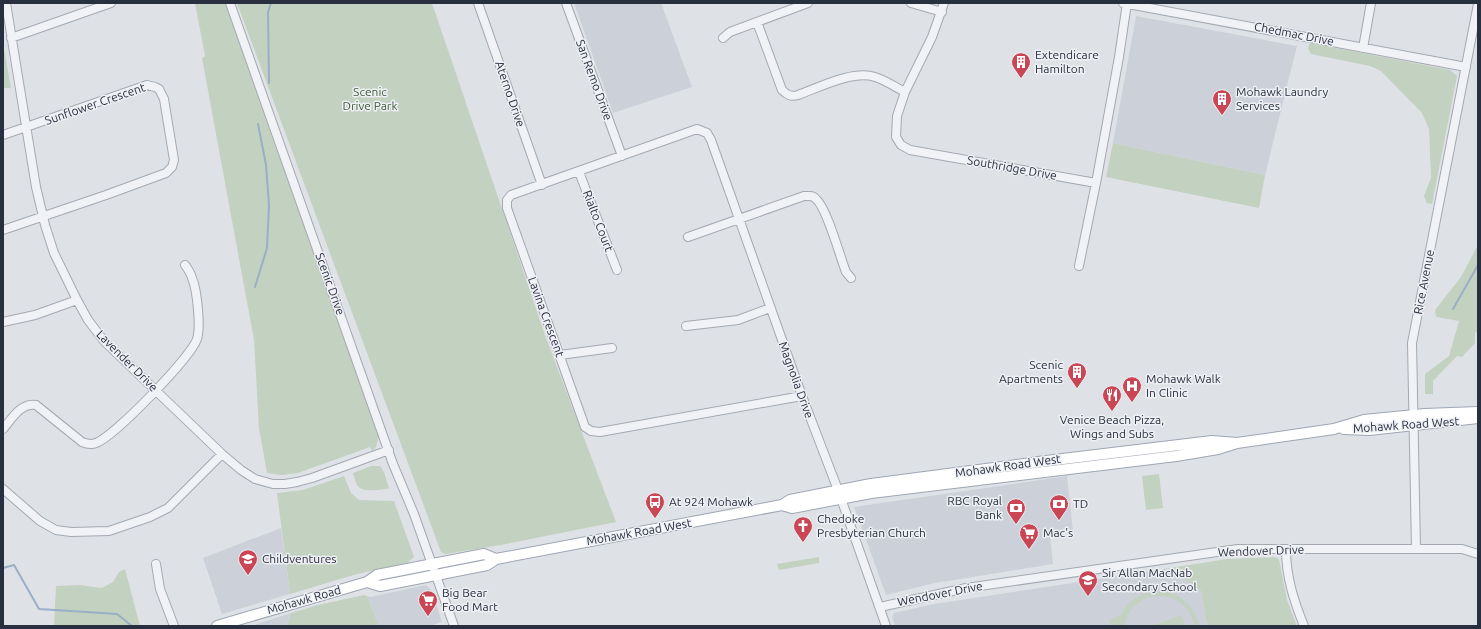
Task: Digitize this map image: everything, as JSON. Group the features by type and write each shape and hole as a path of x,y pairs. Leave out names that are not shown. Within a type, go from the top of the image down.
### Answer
{"main road":[{"name":"Mohawk Road West","path":"840,495 871,493 1176,456 1218,449 1237,443 1334,429 1364,420 1414,415 1478,412"},
{"name":"Mohawk Road West","path":"1334,429 1369,430 1478,418"},
{"name":"Mohawk Road West","path":"437,575 487,565 496,559 782,505 792,508 840,495 871,484 1212,441 1237,443"},
{"path":"1033,474 1046,461"},
{"name":"Mohawk Road West","path":"433,564 484,554 496,559"},
{"name":"Mohawk Road","path":"217,626 367,582 377,575 433,564"},
{"name":"Mohawk Road","path":"367,582 380,586 437,575"}],"street":[{"name":"Lavender Drive","path":"6,3 42,217 52,248 77,300 88,320 101,337 222,454 241,470 255,478 273,484 297,482 389,450"},
{"path":"11,38 112,3"},
{"name":"Scenic Drive","path":"230,3 389,450 433,564 454,626"},
{"name":"Aterno Drive","path":"478,3 542,185"},
{"name":"San Remo Drive","path":"566,3 622,156"},
{"path":"723,38 730,32 808,3"},
{"path":"911,3 942,12"},
{"name":"Southridge Drive","path":"944,3 932,37 905,92 897,116 896,137 900,145 910,150 1096,183"},
{"path":"1079,266 1096,183 1118,57 1125,3"},
{"name":"Chedmac Drive","path":"1125,3 1466,67"},
{"path":"1363,48 1371,3"},
{"name":"Rice Avenue","path":"1416,549 1412,342 1477,18 1478,4"},
{"path":"757,22 782,90 786,94 793,96 798,95 854,75 876,77 905,92"},
{"name":"Sunflower Crescent","path":"3,135 147,86 155,86 159,89 164,99 174,160 170,170 160,175 3,230"},
{"name":"Lavina Crescent","path":"707,133 697,129 511,195 507,200 506,208 585,427 591,431 600,432 802,396"},
{"name":"Magnolia Drive","path":"707,133 711,140 802,396 840,495 886,626"},
{"name":"Rialto Court","path":"579,172 617,270"},
{"path":"688,237 804,196 813,196 818,200 825,211 846,272 851,278"},
{"path":"3,429 22,408 31,404 36,405 82,442 87,444 93,444 102,440 123,424 190,353 197,340 199,333 199,319 193,279 185,265"},
{"path":"3,322 35,315 77,300"},
{"path":"686,326 738,320 770,308"},
{"path":"560,355 612,348"},
{"path":"3,489 40,521 56,530 71,532 110,531 150,518 168,508 222,454"},
{"path":"1286,549 1288,580 1304,626"},
{"name":"Wendover Drive","path":"880,606 966,588 1238,550 1462,549 1478,554"},
{"path":"156,564 160,589 174,626"}],"shaded area":[{"path":"574,3 661,3 692,87 613,113"},
{"path":"1136,16 1297,46 1265,175 1113,143"},
{"path":"1067,476 1073,531 1050,535 1053,564 935,583 886,595 854,507"},
{"name":"Childventures","path":"281,528 290,594 222,614 203,558"},
{"name":"Sir Allan MacNab Secondary School","path":"1170,568 1201,591 1206,620 1209,626 895,626 892,617 894,613 934,604"},
{"path":"426,585 432,591 442,622 430,626 379,626 367,596 370,597"},
{"path":"291,613 287,626 251,626"}],"green space":[{"path":"195,3 225,3 379,437 376,447 372,451 370,447 298,473 282,475 267,473 259,428 254,340 202,58 205,56"},
{"name":"Scenic Drive Park","path":"237,3 432,3 546,338 616,522 501,545 445,554 441,552"},
{"path":"3,43 11,88 3,88"},
{"path":"1310,43 1450,70 1457,76 1432,204 1427,203 1424,196 1431,178 1429,129 1422,113 1381,71 1370,66 1311,54 1308,48"},
{"path":"1113,143 1265,175 1259,208 1106,177"},
{"path":"1478,245 1478,331 1475,333 1475,343 1462,357 1457,356 1433,381 1433,394 1425,394 1425,374 1449,356 1459,321 1436,317 1435,310 1461,277"},
{"path":"371,466 380,466 384,472 389,488 370,490 359,487 355,481 353,473"},
{"path":"1159,474 1163,508 1146,510 1142,476"},
{"path":"344,476 351,493 359,500 394,501 414,557 407,563 357,574 290,594 277,493 303,490"},
{"path":"819,557 819,563 779,570 777,564"},
{"path":"1275,557 1279,559 1287,600 1297,626 1209,626 1206,620 1201,591 1170,568 1227,559"},
{"path":"125,569 140,626 54,626 56,586 79,585 102,588 113,582 119,572"},
{"path":"1156,590 1165,591 1179,596 1184,600 1193,611 1200,626 1195,626 1188,611 1177,600 1158,596 1148,597 1140,601 1127,616 1124,626 1111,626 1109,620 1121,615 1128,604 1135,598"},
{"path":"364,595 367,596 379,626 287,626 291,613 318,605"},
{"path":"1182,615 1185,626 1151,626"}],"waterway":[{"path":"269,83 268,12 271,3"},
{"path":"255,287 267,248 269,205 266,165 258,124"},
{"path":"1453,309 1478,265"},
{"path":"3,568 14,565 39,609 117,614 132,626"}],"place":[{"name":"Extendicare Hamilton","path":"1021,79"},
{"name":"Mohawk Laundry Services","path":"1222,116"},
{"name":"Scenic Apartments","path":"1077,389"},
{"name":"Mohawk Walk In Clinic","path":"1132,403"},
{"name":"Venice Beach Pizza, Wings and Subs","path":"1112,412"},
{"name":"At 924 Mohawk","path":"655,519"},
{"name":"TD","path":"1059,521"},
{"name":"RBC Royal Bank","path":"1016,525"},
{"name":"Chedoke Presbyterian Church","path":"803,543"},
{"name":"Mac's","path":"1029,550"},
{"name":"Childventures","path":"248,576"},
{"name":"Sir Allan MacNab Secondary School","path":"1088,597"},
{"name":"Big Bear Food Mart","path":"428,617"}]}
